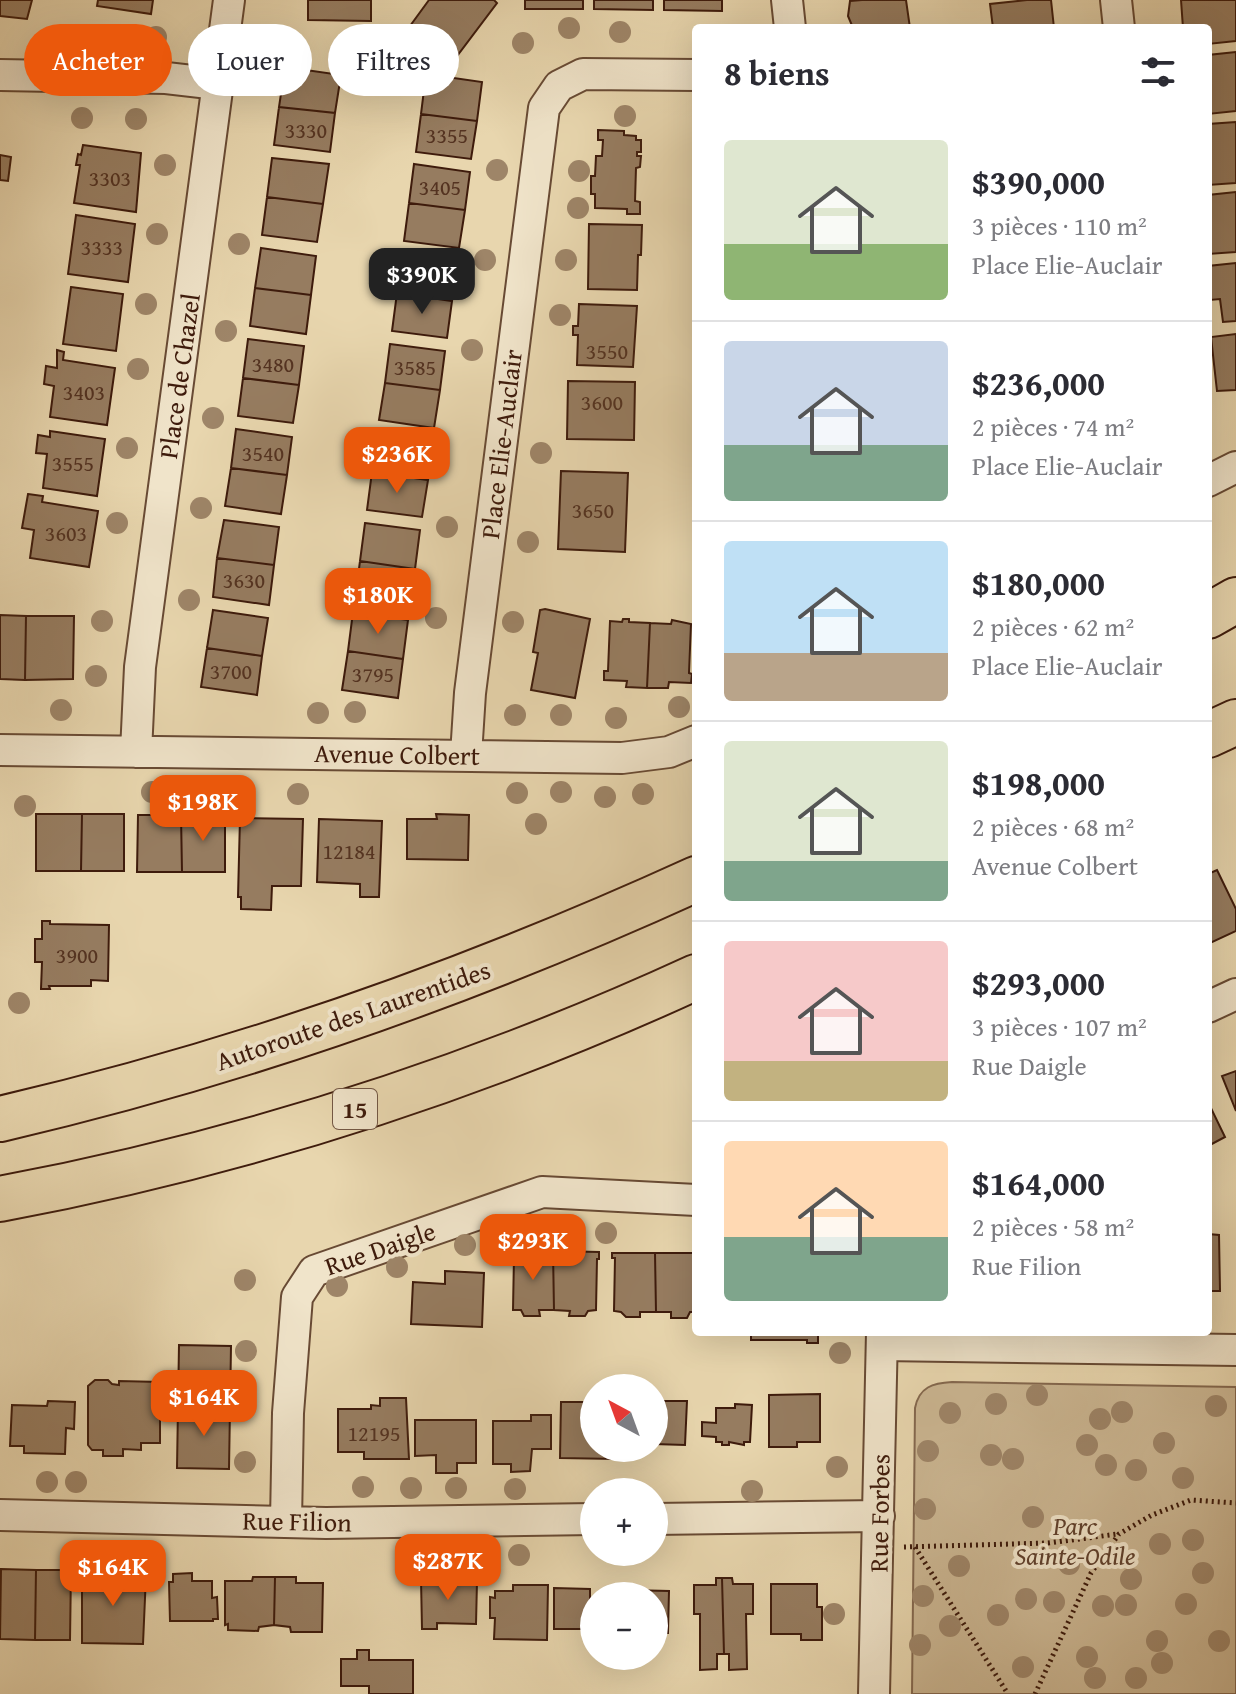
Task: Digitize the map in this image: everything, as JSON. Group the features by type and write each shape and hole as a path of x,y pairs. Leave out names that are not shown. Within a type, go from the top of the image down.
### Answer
{"highway":[{"path":"1212,614 1236,600"},
{"path":"1212,631 1236,620"},
{"path":"1212,733 1236,722"},
{"name":"Autoroute des Laurentides","path":"0,1119 143,1084 330,1027 533,950 692,881"},
{"name":"15","path":"0,1199 164,1164 336,1115 536,1045 692,979"}],"street":[{"name":"Place de Chazel","path":"226,24 229,0"},
{"path":"787,0 790,24"},
{"path":"1116,0 1119,24"},
{"name":"Place Elie-Auclair","path":"466,755 470,693 544,108 559,86 583,74 692,75"},
{"path":"0,75 188,81"},
{"name":"Place de Chazel","path":"136,752 140,667 216,96"},
{"path":"1212,479 1236,467"},
{"name":"Avenue Colbert","path":"0,750 638,757 669,752 692,743"},
{"path":"1212,1005 1236,994"},
{"name":"Rue Daigle","path":"286,1521 288,1413 297,1297 314,1271 542,1192 692,1200"},
{"path":"882,1338 1236,1350"},
{"name":"Rue Forbes","path":"874,1694 882,1338"},
{"name":"Rue Filion","path":"0,1515 286,1521 580,1519"},
{"path":"668,1519 879,1516"}],"path":[{"path":"879,1548 1048,1543 1119,1534 1152,1515 1191,1500 1236,1503"},
{"path":"1035,1694 1091,1573 1119,1534"},
{"path":"915,1547 1008,1694"}],"green space":[{"name":"Parc Sainte-Odile","path":"952,1382 1236,1387 1236,1694 912,1694 915,1408 923,1391"}],"building":[{"path":"0,0 32,0 27,19 0,16"},
{"path":"98,0 153,0 151,14 97,6"},
{"path":"308,0 371,0 371,21 308,20"},
{"path":"429,0 494,0 497,3 459,53 459,24 411,24"},
{"path":"525,0 583,0 583,9 525,9"},
{"path":"594,0 653,0 653,10 594,9"},
{"path":"664,0 722,0 722,11 664,10"},
{"path":"906,0 909,24 851,24 848,16 850,1"},
{"path":"1051,0 1054,24 992,24 990,4"},
{"path":"1181,0 1236,0 1236,41 1212,44 1212,24 1183,24"},
{"path":"1236,52 1236,111 1212,114 1212,55"},
{"path":"312,71 328,73 328,96 338,96 335,113 279,107 281,96 312,96"},
{"path":"459,79 482,82 477,121 421,114 423,96 459,96"},
{"path":"279,107 335,113 330,152 274,145"},
{"path":"421,114 477,121 471,159 416,152"},
{"path":"1236,122 1236,183 1212,185 1212,124"},
{"path":"598,130 624,131 624,135 636,136 636,140 641,140 641,152 637,152 637,156 641,156 640,167 636,168 635,201 640,202 640,214 627,214 627,209 595,208 591,176 595,176 596,156 602,156 603,140 598,140"},
{"path":"83,145 141,153 136,212 74,203 80,165 76,165"},
{"path":"0,155 11,157 8,181 0,180"},
{"path":"272,158 329,164 323,204 267,197"},
{"path":"414,164 470,172 465,210 409,203"},
{"path":"1236,192 1236,252 1212,254 1212,195"},
{"path":"267,197 323,204 317,242 262,235"},
{"path":"409,203 465,210 459,248 404,241"},
{"path":"76,215 135,224 128,282 68,274"},
{"path":"589,224 642,225 637,290 588,289"},
{"path":"261,248 316,256 311,295 255,288"},
{"path":"402,253 457,261 452,301 397,293"},
{"path":"1236,263 1236,321 1223,322 1220,299 1212,300 1212,266"},
{"path":"71,287 123,294 116,351 63,344"},
{"path":"255,288 311,295 306,334 250,326"},
{"path":"397,293 452,301 447,338 392,331"},
{"path":"579,304 637,306 633,367 577,365 578,335 573,335 573,326 578,326"},
{"path":"1236,334 1236,390 1217,391 1212,337"},
{"path":"248,339 304,346 299,385 243,378"},
{"path":"390,344 445,351 440,390 385,383"},
{"path":"57,350 64,352 63,360 115,368 107,425 50,417 54,386 44,384 46,366 57,368"},
{"path":"243,378 299,385 293,423 238,416"},
{"path":"568,381 635,382 634,440 567,439"},
{"path":"385,383 440,390 434,428 379,420"},
{"path":"236,429 292,437 287,475 231,468"},
{"path":"50,431 105,439 97,496 43,488 47,454 36,453 38,435 50,437"},
{"path":"377,433 432,441 428,480 372,472"},
{"path":"231,468 287,475 281,514 225,506"},
{"path":"561,471 628,473 625,552 558,549"},
{"path":"372,472 428,480 422,517 367,510"},
{"path":"28,494 43,496 42,502 98,511 89,567 30,558 34,530 22,528"},
{"path":"224,520 279,527 274,565 217,558"},
{"path":"365,523 420,530 415,569 360,561"},
{"path":"217,558 274,565 269,605 213,597"},
{"path":"360,561 415,569 410,607 355,600"},
{"path":"213,610 268,618 262,656 207,648"},
{"path":"540,610 590,619 575,698 531,690 538,653 533,652"},
{"path":"353,612 408,620 403,659 348,651"},
{"path":"0,615 26,616 25,680 0,679"},
{"path":"26,616 74,616 73,679 25,680"},
{"path":"623,619 650,623 647,688 626,687 627,681 604,680 604,671 608,671 610,621 622,622"},
{"path":"672,620 691,624 691,683 669,682 668,688 647,688 650,623 671,624"},
{"path":"207,648 262,656 257,695 201,687"},
{"path":"348,651 403,659 398,698 342,690"},
{"path":"36,814 82,814 81,871 36,871"},
{"path":"82,814 124,814 124,871 81,871"},
{"path":"436,814 469,815 468,860 407,859 407,819 437,819"},
{"path":"138,815 181,815 182,872 137,872"},
{"path":"181,815 225,815 225,872 182,872"},
{"path":"240,818 303,819 301,886 272,886 271,910 241,909 241,897 238,897"},
{"path":"319,819 382,821 379,897 360,897 360,884 317,882"},
{"path":"1217,870 1236,909 1236,931 1212,942 1212,872"},
{"path":"42,921 50,921 50,924 109,925 108,981 91,980 91,986 49,986 50,989 41,989 42,962 35,962 35,939 42,939"},
{"path":"1236,1071 1236,1111 1222,1076"},
{"path":"1212,1110 1225,1137 1212,1144"},
{"path":"1212,1234 1219,1235 1220,1291 1212,1291"},
{"path":"510,1251 553,1251 554,1310 539,1310 540,1316 524,1316 521,1310 513,1310 514,1256"},
{"path":"553,1251 599,1252 596,1310 588,1311 585,1316 569,1316 570,1311 554,1310"},
{"path":"612,1253 655,1253 656,1312 640,1312 640,1317 626,1317 614,1311 615,1258 612,1258"},
{"path":"655,1253 692,1253 692,1312 687,1318 671,1318 671,1312 656,1312"},
{"path":"445,1271 484,1273 482,1327 411,1324 413,1282 445,1284"},
{"path":"751,1336 818,1336 818,1343 807,1343 807,1340 751,1340"},
{"path":"179,1345 231,1346 230,1408 178,1407"},
{"path":"95,1380 108,1380 119,1385 119,1381 160,1382 160,1443 141,1443 141,1450 123,1449 123,1456 103,1456 103,1450 92,1450 88,1445 88,1386"},
{"path":"820,1394 820,1442 797,1442 797,1447 769,1447 769,1395"},
{"path":"380,1398 406,1398 409,1459 364,1459 364,1452 338,1452 338,1409 371,1409 371,1405 380,1406"},
{"path":"48,1401 75,1402 74,1429 66,1428 65,1454 24,1453 24,1446 10,1446 12,1405 47,1406"},
{"path":"668,1401 687,1401 685,1445 668,1444"},
{"path":"561,1402 580,1402 580,1458 560,1458"},
{"path":"735,1404 752,1405 750,1442 722,1445 722,1442 716,1442 716,1437 702,1436 702,1422 716,1423 716,1408 735,1408"},
{"path":"178,1407 230,1408 229,1469 177,1468"},
{"path":"531,1415 551,1415 551,1449 532,1449 530,1471 511,1472 511,1464 493,1464 493,1421 531,1421"},
{"path":"415,1420 476,1420 476,1463 457,1463 457,1473 436,1473 436,1455 415,1456"},
{"path":"1,1569 36,1570 35,1640 0,1639"},
{"path":"36,1570 71,1570 70,1640 35,1640"},
{"path":"192,1573 192,1581 212,1581 212,1598 217,1597 218,1619 170,1621 169,1582 173,1582 173,1574"},
{"path":"82,1574 146,1575 143,1644 82,1643"},
{"path":"442,1576 477,1581 476,1624 437,1623 437,1629 422,1629 421,1579 441,1579"},
{"path":"253,1577 275,1577 274,1625 259,1627 258,1631 228,1630 228,1624 225,1625 225,1581 252,1581"},
{"path":"275,1577 296,1577 296,1583 323,1583 322,1632 291,1632 290,1627 274,1625"},
{"path":"716,1578 722,1578 724,1654 717,1654 717,1669 700,1670 700,1614 694,1614 694,1585 716,1585"},
{"path":"722,1578 732,1578 733,1584 753,1584 753,1614 746,1614 747,1669 729,1670 729,1654 724,1654"},
{"path":"771,1584 817,1584 817,1607 822,1607 822,1640 801,1640 801,1634 771,1634"},
{"path":"513,1585 548,1585 547,1640 494,1639 495,1618 490,1618 490,1597 495,1598 495,1591 513,1591"},
{"path":"554,1588 580,1589 580,1629 554,1629"},
{"path":"357,1650 369,1650 369,1660 413,1660 413,1694 369,1694 369,1686 341,1686 341,1659 357,1659"}]}
